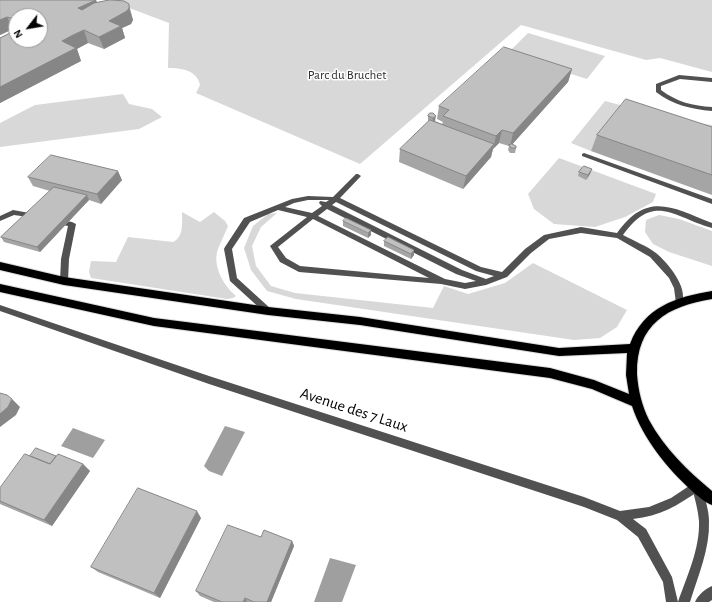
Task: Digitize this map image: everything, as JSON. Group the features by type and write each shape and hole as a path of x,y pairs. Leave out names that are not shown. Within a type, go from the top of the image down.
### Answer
{"main road":[{"path":"0,266 64,280 268,311 360,321 559,352 634,348"},
{"path":"0,288 154,322 550,373 594,385 636,403"},
{"path":"712,295 680,301 650,319 640,334 634,348 632,383 636,403 653,437 669,460 696,487 712,499"}],"street":[{"path":"712,80 692,77 678,77 658,85 658,91 666,98 682,106 712,109"},
{"path":"584,155 712,202"},
{"path":"358,176 335,199 274,246 283,260 298,269 443,282 465,286 486,282 504,275 528,252 547,237 581,230 618,236 653,255 672,276 678,288 680,301"},
{"path":"308,198 326,205 459,272 486,282"},
{"path":"268,311 233,280 228,249 247,220 292,201 308,198 335,199 479,269 504,275"},
{"path":"278,207 313,216 443,282"},
{"path":"618,236 631,220 646,210 662,208 712,226"},
{"path":"0,219 13,212 72,224 65,259 64,280"},
{"name":"Avenue des 7 Laux","path":"0,308 217,382 584,502 620,516 649,512 661,508 674,502 696,487"},
{"path":"684,602 701,547 704,523 703,507 696,487"},
{"path":"620,516 642,533 646,539 668,581 672,602"},
{"path":"701,602 712,592"}],"green space":[{"name":"Parc du Bruchet","path":"108,0 712,0 712,72 660,58 646,60 521,25 360,164 196,93 200,85 196,76 183,69 168,68 169,23"},
{"path":"528,33 605,56 587,79 507,54"},
{"path":"123,94 129,104 152,109 162,117 139,129 0,147 0,123 35,105"},
{"path":"605,101 677,120 712,125 712,147 619,115 591,151 571,143"},
{"path":"559,158 656,194 653,202 625,217 595,227 554,224 534,209 528,194"},
{"path":"182,212 200,222 214,212 225,221 228,226 218,249 216,262 223,281 236,296 227,299 91,278 89,272 91,261 116,262 128,237 173,242 177,240 182,229"},
{"path":"277,213 261,227 252,246 256,266 271,286 295,293 433,308 444,286 468,294 505,283 533,263 627,310 617,327 600,338 574,340 296,299 267,291 251,270 244,248 253,226 268,214"},
{"path":"659,215 679,219 712,231 712,266 669,252 653,244 645,232 646,220"}],"shaded area":[{"path":"225,426 245,432 222,476 209,471 204,466"},
{"path":"73,428 105,440 93,458 61,446"},
{"path":"330,558 356,565 342,602 314,602"}],"building":[{"path":"0,0 96,0 78,8 82,10 94,3 109,0 124,1 129,4 127,11 109,21 121,26 99,37 84,30 73,35 62,41 76,48 0,87 0,38 8,34 8,48 48,48 48,8 8,8 8,17 0,20"},
{"path":"504,47 572,69 513,133 502,130 496,136 443,116 449,110 439,106"},
{"path":"626,99 712,127 712,175 597,135"},
{"path":"430,113 433,113 436,116 433,118 428,116"},
{"path":"430,120 494,144 466,176 400,149"},
{"path":"512,144 516,146 516,148 511,148 509,145"},
{"path":"51,155 118,171 97,194 28,177"},
{"path":"584,166 592,169 588,175 579,172"},
{"path":"54,187 87,195 37,247 1,237"},
{"path":"346,218 371,230 368,233 343,221"},
{"path":"388,237 414,250 411,254 384,241"},
{"path":"0,393 7,395 12,399 8,407 0,414"},
{"path":"36,448 56,456 50,464 30,456"},
{"path":"25,454 50,464 58,454 83,464 44,520 0,501 0,488"},
{"path":"138,488 197,511 154,593 91,567"},
{"path":"228,525 261,537 264,530 292,541 267,602 254,602 245,598 243,602 222,602 196,591"}]}
